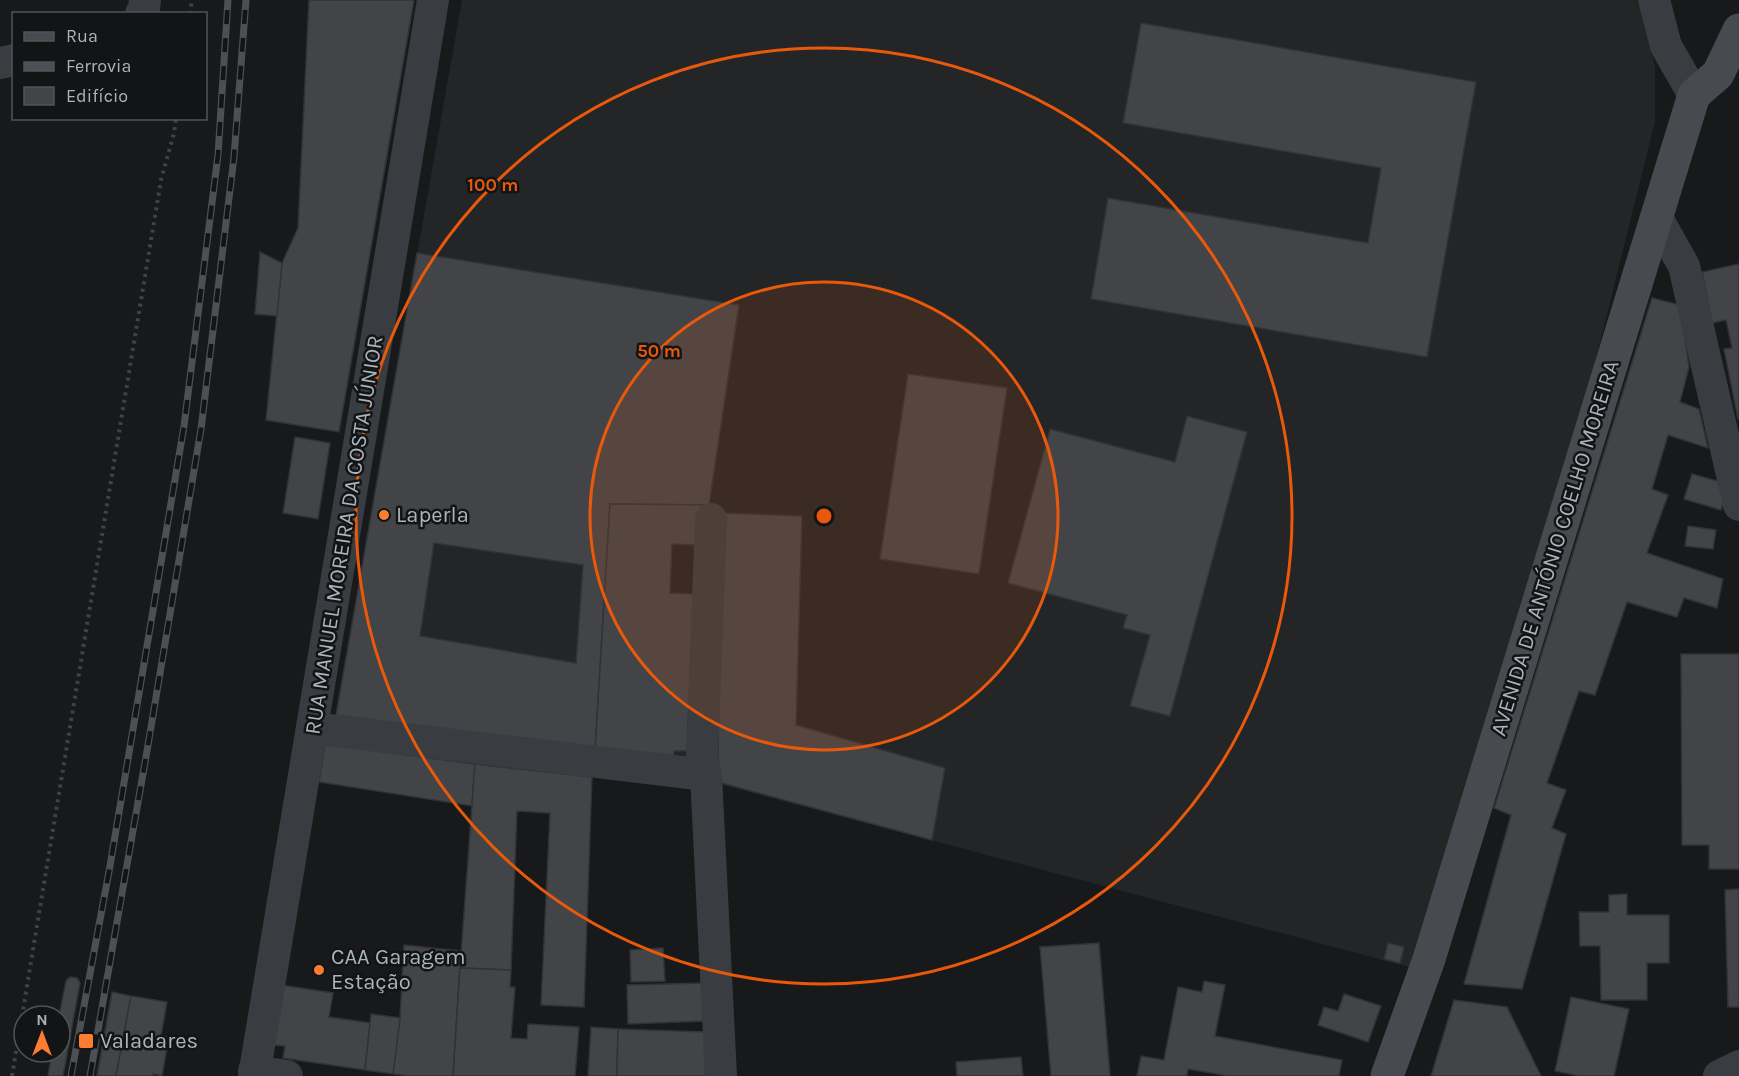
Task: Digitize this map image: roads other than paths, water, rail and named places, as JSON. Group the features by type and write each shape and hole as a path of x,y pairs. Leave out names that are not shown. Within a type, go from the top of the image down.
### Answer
{"main road":[{"path":"1694,95 1718,74 1739,30"},
{"name":"AVENIDA DE ANTÓNIO COELHO MOREIRA","path":"1387,1076 1433,947 1694,95"}],"street":[{"name":"RUA MANUEL MOREIRA DA COSTA JÚNIOR","path":"254,1073 433,0"},
{"path":"1654,0 1666,46 1694,95"},
{"path":"1657,218 1684,266 1739,505"},
{"path":"711,519 702,756 706,775 721,1076"},
{"path":"312,728 706,775"},
{"path":"1719,1076 1739,1066"},
{"path":"254,1073 287,1076"}],"railway":[{"path":"71,1076 110,866 184,426 218,155 228,0"},
{"path":"90,1076 201,429 234,157 246,0"}],"place":[{"name":"Laperla","path":"384,515"},
{"name":"CAA Garagem Estação","path":"319,970"},
{"name":"Valadares","path":"86,1041"}]}
